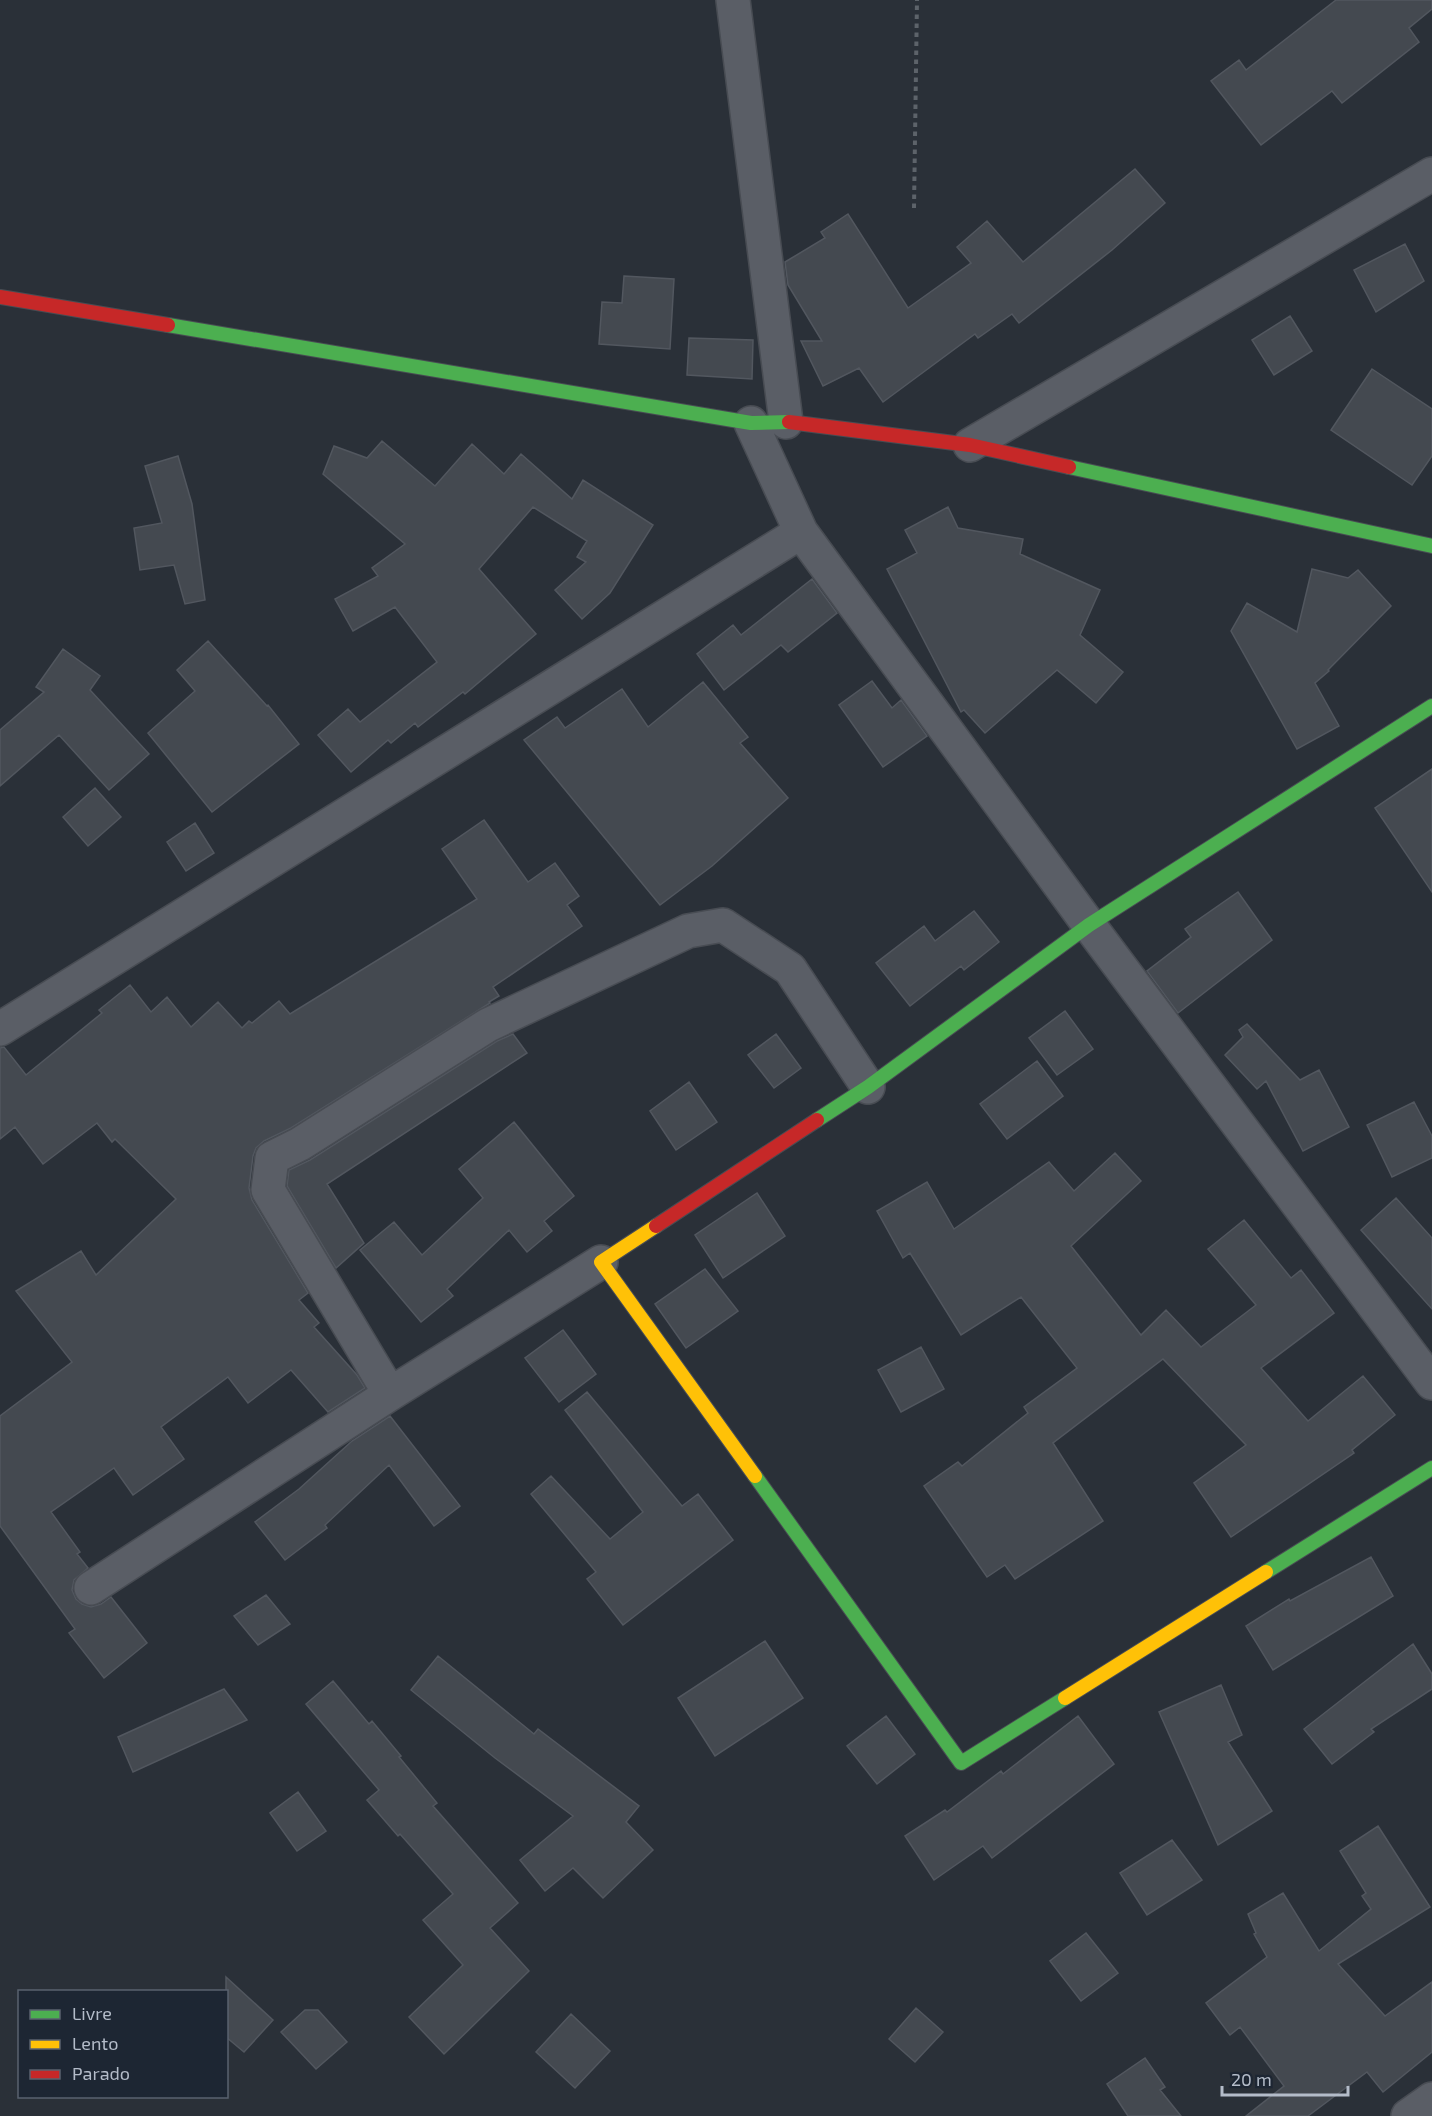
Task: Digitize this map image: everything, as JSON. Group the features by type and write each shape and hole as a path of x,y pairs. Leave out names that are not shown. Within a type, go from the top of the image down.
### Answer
{"street":[{"path":"733,0 786,422"},
{"path":"970,445 1432,174"},
{"path":"0,297 751,423 786,422 970,445 1432,546"},
{"path":"751,423 801,532 1089,925 1432,1383"},
{"path":"0,1029 801,532"},
{"path":"91,1588 390,1394 601,1262 867,1087 1089,925 1432,706"},
{"path":"390,1394 267,1190 272,1158 300,1144 488,1025 688,931 723,925 790,969 867,1087"},
{"path":"601,1262 960,1763 1432,1468"},
{"path":"1408,2116 1432,2099"}],"path":[{"path":"914,208 917,0"}],"building":[{"path":"1336,0 1432,0 1432,9 1409,28 1419,42 1342,103 1332,91 1261,145 1211,81 1239,60 1246,70"},
{"path":"1135,169 1165,203 1112,250 1019,323 1012,314 978,338 975,334 883,402 859,368 823,386 801,341 822,341 788,285 785,262 825,238 821,232 848,214 908,308 971,263 957,247 987,221 1023,262"},
{"path":"1405,244 1424,281 1376,312 1354,270"},
{"path":"624,276 674,279 670,349 599,344 602,302 622,303"},
{"path":"1290,316 1312,351 1274,375 1252,340"},
{"path":"689,338 753,340 752,379 687,375"},
{"path":"1372,369 1432,409 1432,456 1412,485 1331,430"},
{"path":"382,441 435,486 472,444 504,474 521,454 572,499 583,480 653,525 610,593 582,619 555,590 586,562 577,557 587,541 533,507 479,569 536,634 465,694 463,692 418,727 415,723 391,743 388,740 351,772 318,735 348,709 360,722 437,662 395,607 353,631 335,599 378,576 372,568 405,544 323,474 334,446 367,458"},
{"path":"178,456 192,504 205,600 185,604 174,565 140,570 134,528 162,523 145,466"},
{"path":"948,507 958,528 1023,539 1020,554 1100,590 1080,635 1123,672 1096,703 1057,670 985,733 964,710 961,712 887,569 917,553 905,530"},
{"path":"1312,569 1348,578 1358,570 1391,606 1315,683 1339,726 1297,749 1231,631 1247,603 1297,632"},
{"path":"812,579 837,613 788,652 781,645 724,690 697,654 733,625 741,635"},
{"path":"208,641 268,705 299,744 212,812 148,733 195,691 177,670"},
{"path":"63,649 100,676 90,690 149,754 109,790 59,735 0,786 0,730 44,692 36,687"},
{"path":"872,681 892,708 901,700 927,736 883,767 839,705"},
{"path":"703,682 748,737 740,743 788,798 712,866 660,905 524,740 557,717 565,728 622,689 648,727"},
{"path":"1432,769 1432,892 1375,808"},
{"path":"95,788 121,817 88,846 63,817"},
{"path":"484,820 528,882 555,863 579,896 567,905 582,926 493,987 499,996 490,1003 256,1148 249,1188 252,1200 308,1293 299,1300 319,1323 314,1327 357,1375 365,1388 328,1412 291,1370 248,1403 228,1377 161,1427 184,1459 133,1495 114,1468 51,1512 80,1552 77,1554 88,1568 74,1580 72,1590 76,1599 91,1607 111,1597 147,1643 104,1678 69,1633 75,1629 0,1526 0,1416 72,1362 16,1291 81,1251 96,1275 176,1199 115,1139 112,1142 97,1123 43,1164 15,1127 0,1139 0,1048 4,1047 26,1075 102,1013 99,1010 130,985 151,1012 167,997 191,1027 218,1002 242,1028 249,1021 252,1023 279,1001 290,1014 477,899 442,849"},
{"path":"195,823 214,853 186,871 167,842"},
{"path":"1238,892 1272,940 1178,1013 1147,971 1191,937 1185,929"},
{"path":"974,911 999,942 964,970 961,966 910,1006 876,963 924,926 935,941"},
{"path":"1065,1011 1093,1049 1057,1075 1029,1038"},
{"path":"1247,1024 1300,1080 1319,1070 1349,1127 1303,1151 1266,1081 1257,1089 1225,1055 1243,1037 1239,1030"},
{"path":"513,1034 527,1053 327,1184 364,1243 336,1268 287,1186 289,1170 310,1160 497,1041"},
{"path":"776,1034 801,1068 774,1088 748,1055"},
{"path":"1037,1061 1063,1096 1007,1139 980,1104"},
{"path":"689,1082 717,1122 676,1150 650,1111"},
{"path":"1414,1102 1432,1136 1432,1158 1392,1177 1367,1125"},
{"path":"514,1122 574,1196 544,1221 552,1231 527,1252 509,1230 447,1289 453,1296 421,1322 360,1250 394,1222 422,1255 483,1198 459,1169"},
{"path":"1115,1153 1141,1181 1071,1246 1141,1335 1166,1310 1201,1347 1256,1305 1208,1249 1244,1220 1291,1278 1301,1270 1334,1313 1261,1368 1308,1421 1363,1376 1395,1415 1352,1450 1354,1453 1231,1537 1194,1483 1246,1445 1163,1359 1053,1443 1103,1521 1015,1579 1005,1565 987,1577 924,1486 958,1462 962,1466 1028,1413 1024,1407 1077,1368 1021,1297 961,1335 910,1253 903,1258 877,1211 927,1182 954,1229 1049,1162 1074,1191"},
{"path":"757,1193 785,1236 723,1278 695,1235"},
{"path":"1396,1198 1432,1238 1432,1309 1361,1230"},
{"path":"705,1269 738,1311 686,1348 655,1304"},
{"path":"563,1330 596,1374 559,1402 525,1358"},
{"path":"921,1347 944,1389 901,1412 878,1370"},
{"path":"587,1392 682,1506 698,1494 733,1540 623,1625 587,1579 596,1572 531,1494 551,1476 610,1539 643,1512 565,1410"},
{"path":"390,1416 460,1506 434,1526 389,1465 325,1525 327,1528 285,1560 255,1522 299,1489 352,1441"},
{"path":"1371,1557 1393,1596 1273,1670 1246,1626 1289,1599 1290,1601"},
{"path":"266,1595 290,1624 258,1645 234,1616"},
{"path":"765,1641 803,1698 715,1756 678,1698"},
{"path":"1413,1644 1432,1674 1432,1689 1371,1729 1374,1732 1332,1764 1304,1729"},
{"path":"438,1656 534,1734 538,1729 639,1806 626,1822 653,1850 603,1898 573,1868 545,1891 520,1860 573,1816 495,1758 411,1690"},
{"path":"333,1681 369,1724 372,1721 437,1803 433,1806 518,1903 490,1928 529,1971 444,2054 409,2017 463,1965 423,1920 453,1894 367,1800 379,1790 306,1704"},
{"path":"1221,1685 1242,1735 1228,1742 1272,1811 1218,1845 1159,1712"},
{"path":"224,1689 247,1720 133,1772 118,1737"},
{"path":"886,1716 915,1754 877,1784 847,1746"},
{"path":"1078,1716 1114,1764 992,1858 983,1846 934,1880 905,1836 945,1810 947,1812 1001,1771 1003,1774"},
{"path":"298,1792 326,1831 297,1851 270,1813"},
{"path":"1378,1826 1430,1907 1338,1964 1385,2016 1432,1982 1432,2052 1383,2092 1367,2072 1308,2116 1246,2116 1284,2086 1240,2027 1230,2035 1206,2003 1267,1957 1254,1934 1256,1933 1248,1914 1283,1893 1319,1951 1371,1909 1362,1896 1366,1893 1340,1851"},
{"path":"1172,1840 1202,1880 1147,1915 1120,1873"},
{"path":"1086,1933 1118,1973 1081,2001 1050,1961"},
{"path":"226,1977 273,2020 244,2052 228,2039 228,1990 226,1990"},
{"path":"916,2008 943,2032 915,2062 889,2039"},
{"path":"305,2010 318,2010 347,2042 316,2069 281,2032"},
{"path":"571,2014 610,2051 575,2088 536,2052"},
{"path":"1145,2058 1165,2087 1160,2090 1181,2116 1128,2116 1107,2084"}],"traffic: fast":[{"path":"168,325 751,423 789,422"},
{"path":"1069,467 1432,546"},
{"path":"817,1120 868,1087 1089,925 1432,706"},
{"path":"1266,1572 1432,1468"},
{"path":"755,1476 961,1763 1065,1698"}],"traffic: slow":[{"path":"656,1226 601,1262 755,1476"},
{"path":"1065,1698 1266,1572"}],"traffic: jam":[{"path":"0,297 168,325"},
{"path":"789,422 970,445 1069,467"},
{"path":"656,1226 817,1120"}]}
